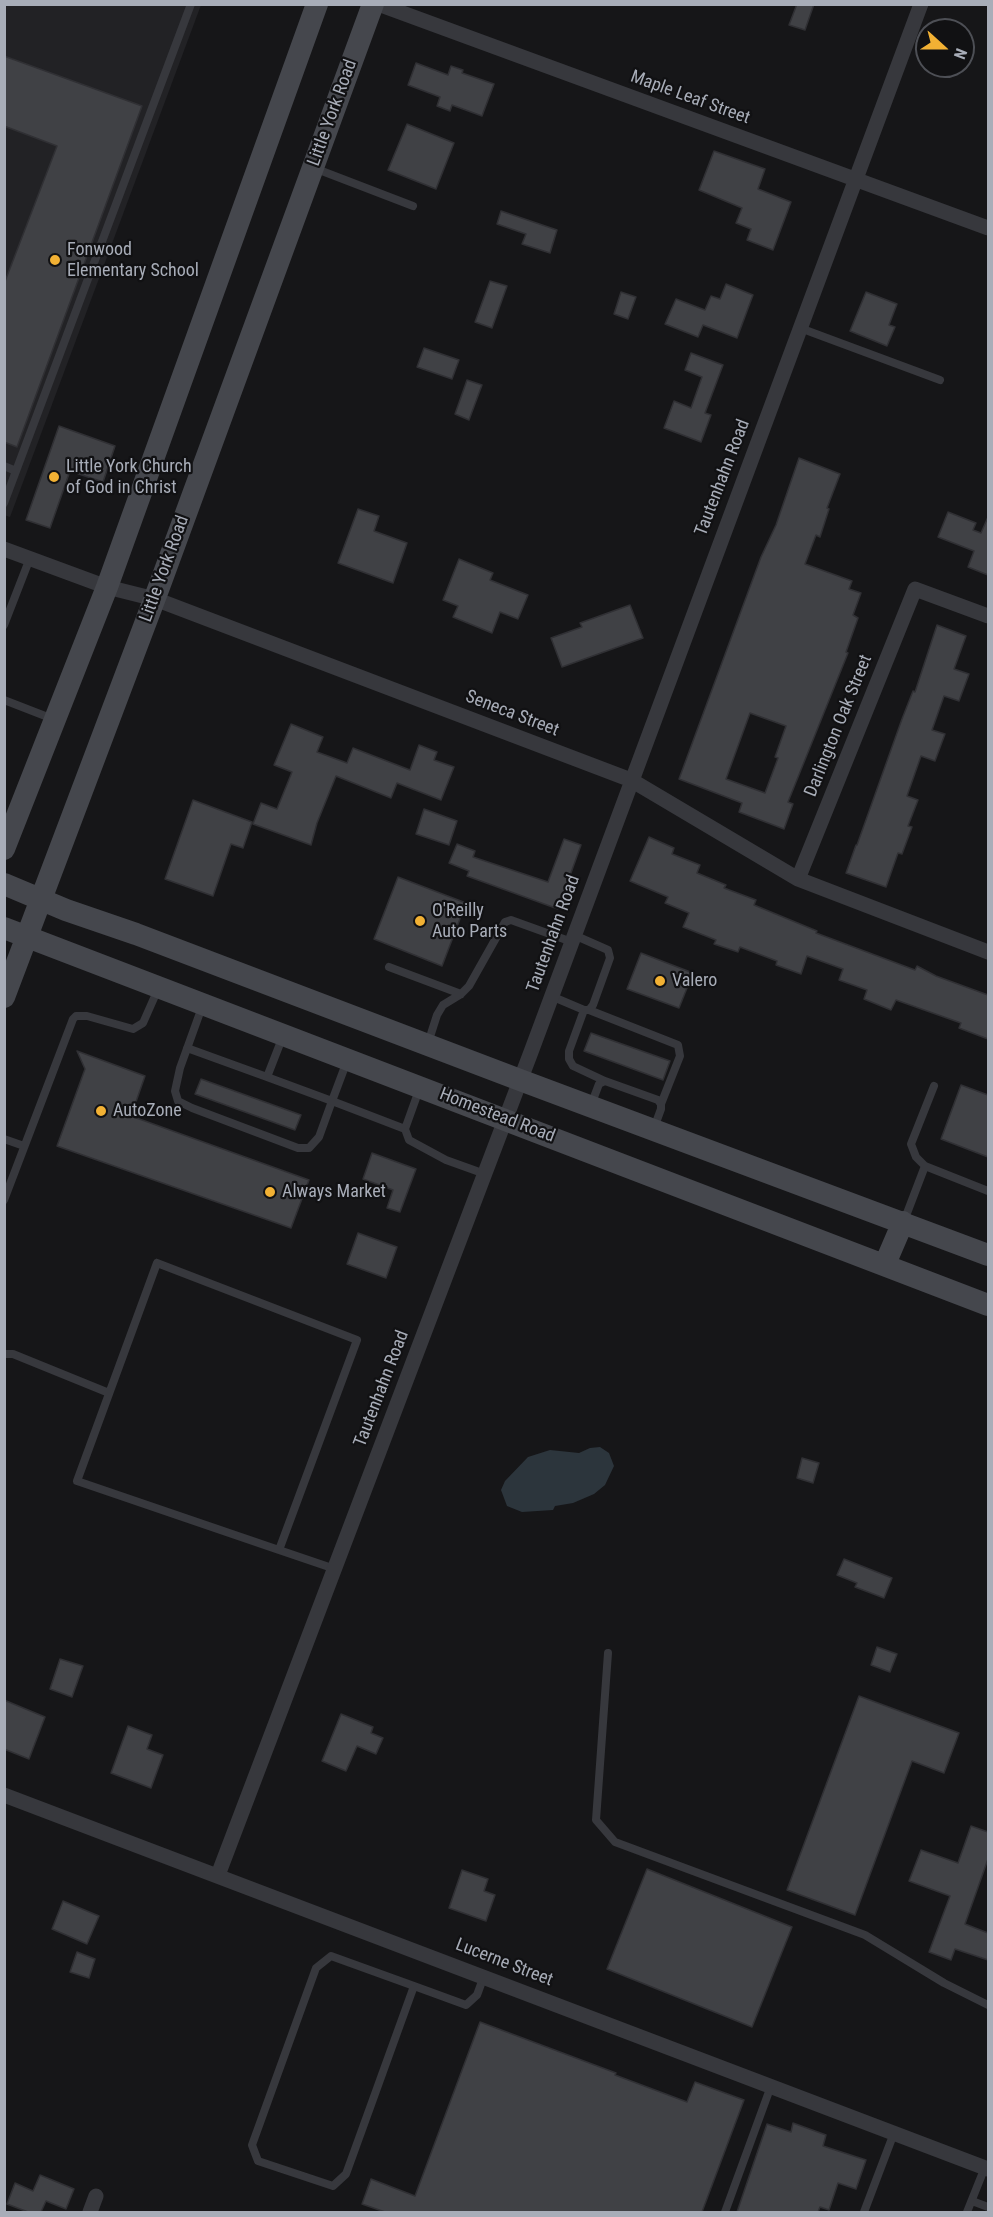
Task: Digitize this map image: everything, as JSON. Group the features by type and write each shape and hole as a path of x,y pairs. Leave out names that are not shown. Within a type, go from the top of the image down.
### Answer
{"main road":[{"path":"4,849 106,587 317,4"},
{"name":"Little York Road","path":"4,997 155,599 373,4"},
{"path":"4,884 40,900 136,934 988,1255"},
{"name":"Homestead Road","path":"4,928 988,1305"},
{"path":"885,1264 903,1222"}],"street":[{"name":"Maple Leaf Street","path":"378,4 988,228"},
{"name":"Tautenhahn Road","path":"218,1875 485,1174 921,4"},
{"name":"Seneca Street","path":"4,549 106,587 155,599 631,780 798,879 988,952"},
{"name":"Darlington Oak Street","path":"798,879 915,589 988,616"},
{"name":"Lucerne Street","path":"4,1795 894,2133 987,2164"},
{"path":"90,2212 96,2196"}],"lane":[{"path":"4,503 191,4"},
{"path":"313,168 414,206"},
{"path":"800,328 940,380"},
{"path":"4,466 16,471"},
{"path":"4,625 30,558"},
{"path":"4,700 55,720"},
{"path":"427,1045 437,1015 443,1005 469,986 505,922 511,920 608,951 610,958 593,1005 586,1010 569,1051 569,1059 573,1066 605,1081 658,1100 661,1104"},
{"path":"389,967 460,994"},
{"path":"4,1200 73,1019 76,1016 87,1016 134,1029 143,1023 159,987"},
{"path":"551,996 678,1045 680,1056 661,1104 654,1130"},
{"path":"203,1004 180,1068 175,1091 178,1101 192,1108 298,1148 309,1148 319,1137 347,1059"},
{"path":"267,1077 283,1035"},
{"path":"187,1048 405,1129"},
{"path":"591,1106 599,1084 605,1081"},
{"path":"934,1086 911,1144 916,1157 926,1166 988,1191"},
{"path":"420,1087 405,1129 409,1140 446,1160 485,1174"},
{"path":"4,1139 24,1146"},
{"path":"903,1222 926,1166"},
{"path":"279,1550 357,1340 157,1263 76,1481 279,1550 335,1569"},
{"path":"4,1354 13,1354 109,1393"},
{"path":"608,1653 596,1820 615,1842 865,1935 944,1983 988,2005"},
{"path":"414,1986 346,2174 333,2186 258,2161 252,2145 316,1968 331,1956 414,1986 466,2005 477,1995 484,1976"},
{"path":"725,2212 771,2086"},
{"path":"864,2212 894,2133"},
{"path":"967,2212 987,2164"},
{"path":"972,2201 988,2207"}],"shaded area":[{"name":"Fonwood Elementary School","path":"4,5 201,5 10,517 4,515"},
{"path":"600,1447 609,1453 614,1466 605,1485 594,1494 573,1503 555,1506 553,1510 522,1512 507,1506 501,1490 505,1481 528,1457 550,1450 579,1453"}],"building":[{"path":"797,4 814,4 805,30 789,25"},
{"path":"4,56 142,106 17,447 4,442 4,284 57,146 4,126"},
{"path":"416,63 448,75 451,66 463,70 462,73 494,84 482,116 452,105 450,111 437,106 440,97 408,85"},
{"path":"407,124 454,143 436,189 388,170"},
{"path":"714,151 765,169 758,189 791,202 773,250 747,240 751,229 736,223 742,208 699,190"},
{"path":"501,211 557,230 550,253 522,244 526,234 497,224"},
{"path":"490,281 507,286 492,328 475,322"},
{"path":"726,284 753,295 737,338 703,325 698,337 665,324 676,299 705,310 711,296 720,299"},
{"path":"621,292 636,297 628,319 614,314"},
{"path":"866,292 897,304 889,325 895,327 887,346 850,331"},
{"path":"424,348 459,360 452,379 417,367"},
{"path":"691,353 723,365 705,413 711,415 701,442 664,428 674,401 691,408 702,377 685,370"},
{"path":"467,380 482,385 469,420 455,414"},
{"name":"Little York Church of God in Christ","path":"59,426 115,446 103,482 70,471 50,528 26,520"},
{"path":"799,458 840,474 827,508 829,509 820,537 816,535 805,564 852,581 849,589 861,593 853,615 858,618 846,652 848,653 788,802 793,804 784,829 739,812 742,803 679,779 761,557 776,525","holes":["750,713 786,726 775,757 778,758 765,793 726,779"]},
{"path":"358,509 379,516 374,531 407,543 393,583 338,563"},
{"path":"948,512 976,523 973,530 981,533 988,517 988,575 968,567 974,551 938,537"},
{"path":"459,559 493,573 490,580 528,595 518,619 500,612 492,633 453,617 458,606 443,600"},
{"path":"630,605 643,638 562,667 551,638 582,627 580,623"},
{"path":"937,625 966,636 954,669 969,674 959,701 944,696 932,730 945,734 935,761 921,756 907,796 918,800 908,826 912,827 902,854 898,853 886,887 846,873 902,719 913,691 915,692"},
{"path":"291,724 323,737 317,752 347,763 353,748 410,770 419,745 437,752 434,760 454,767 441,800 397,783 391,798 336,776 317,823 311,845 253,824 261,803 277,809 292,772 274,765"},
{"path":"193,800 252,822 243,848 231,844 213,896 165,879"},
{"path":"424,809 457,821 449,845 416,834"},
{"path":"649,837 674,848 672,854 700,865 697,873 726,885 724,888 756,900 754,905 817,931 816,933 915,970 917,966 936,976 988,995 988,1039 959,1028 961,1023 896,1000 891,1010 864,999 867,990 839,980 843,969 807,956 801,974 776,965 777,961 740,947 738,952 714,944 716,940 683,927 689,913 665,903 668,897 630,881"},
{"path":"564,839 581,845 558,909 467,876 469,871 449,863 457,844 475,851 473,857 548,882"},
{"name":"O'Reilly Auto Parts","path":"398,877 466,903 442,966 374,939"},
{"name":"Valero","path":"641,953 693,973 679,1008 627,989"},
{"path":"591,1033 670,1061 663,1080 584,1051"},
{"path":"77,1051 145,1076 131,1116 309,1180 291,1228 57,1146 85,1069"},
{"path":"201,1079 301,1115 295,1130 195,1094"},
{"path":"961,1085 988,1095 988,1157 941,1139"},
{"path":"372,1153 416,1169 400,1212 387,1208 393,1190 363,1179"},
{"path":"358,1233 397,1247 386,1278 347,1264"},
{"path":"802,1458 819,1463 813,1483 797,1478"},
{"path":"844,1559 892,1578 884,1598 855,1587 857,1583 837,1575"},
{"path":"877,1647 897,1654 890,1672 871,1665"},
{"path":"60,1659 83,1666 72,1697 50,1689"},
{"path":"859,1696 959,1733 944,1773 912,1761 855,1915 787,1890"},
{"path":"4,1700 45,1717 29,1759 4,1749"},
{"path":"341,1714 373,1727 371,1733 383,1738 376,1754 357,1746 346,1771 322,1761"},
{"path":"128,1726 152,1735 147,1749 163,1755 151,1788 111,1773"},
{"path":"971,1826 988,1832 988,1859 965,1924 988,1933 988,1960 955,1949 951,1960 929,1952 950,1896 909,1881 921,1850 958,1863"},
{"path":"647,1869 792,1927 752,2027 607,1969"},
{"path":"462,1870 488,1879 484,1891 495,1895 486,1921 449,1908"},
{"path":"63,1901 99,1916 87,1944 52,1929"},
{"path":"77,1952 95,1959 89,1978 70,1972"},
{"path":"480,2022 687,2102 695,2082 744,2100 702,2212 385,2212 362,2204 371,2179 415,2196"},
{"path":"793,2123 826,2135 823,2146 866,2160 856,2189 838,2183 829,2210 820,2207 818,2212 737,2212 767,2124 791,2132"},
{"path":"40,2175 74,2189 66,2209 46,2201 41,2212 28,2212 7,2204 15,2183 33,2191"}],"place":[{"name":"Fonwood Elementary School","path":"55,260"},
{"name":"Little York Church of God in Christ","path":"54,477"},
{"name":"O'Reilly Auto Parts","path":"420,921"},
{"name":"Valero","path":"660,981"},
{"name":"AutoZone","path":"101,1111"},
{"name":"Always Market","path":"270,1192"}]}
